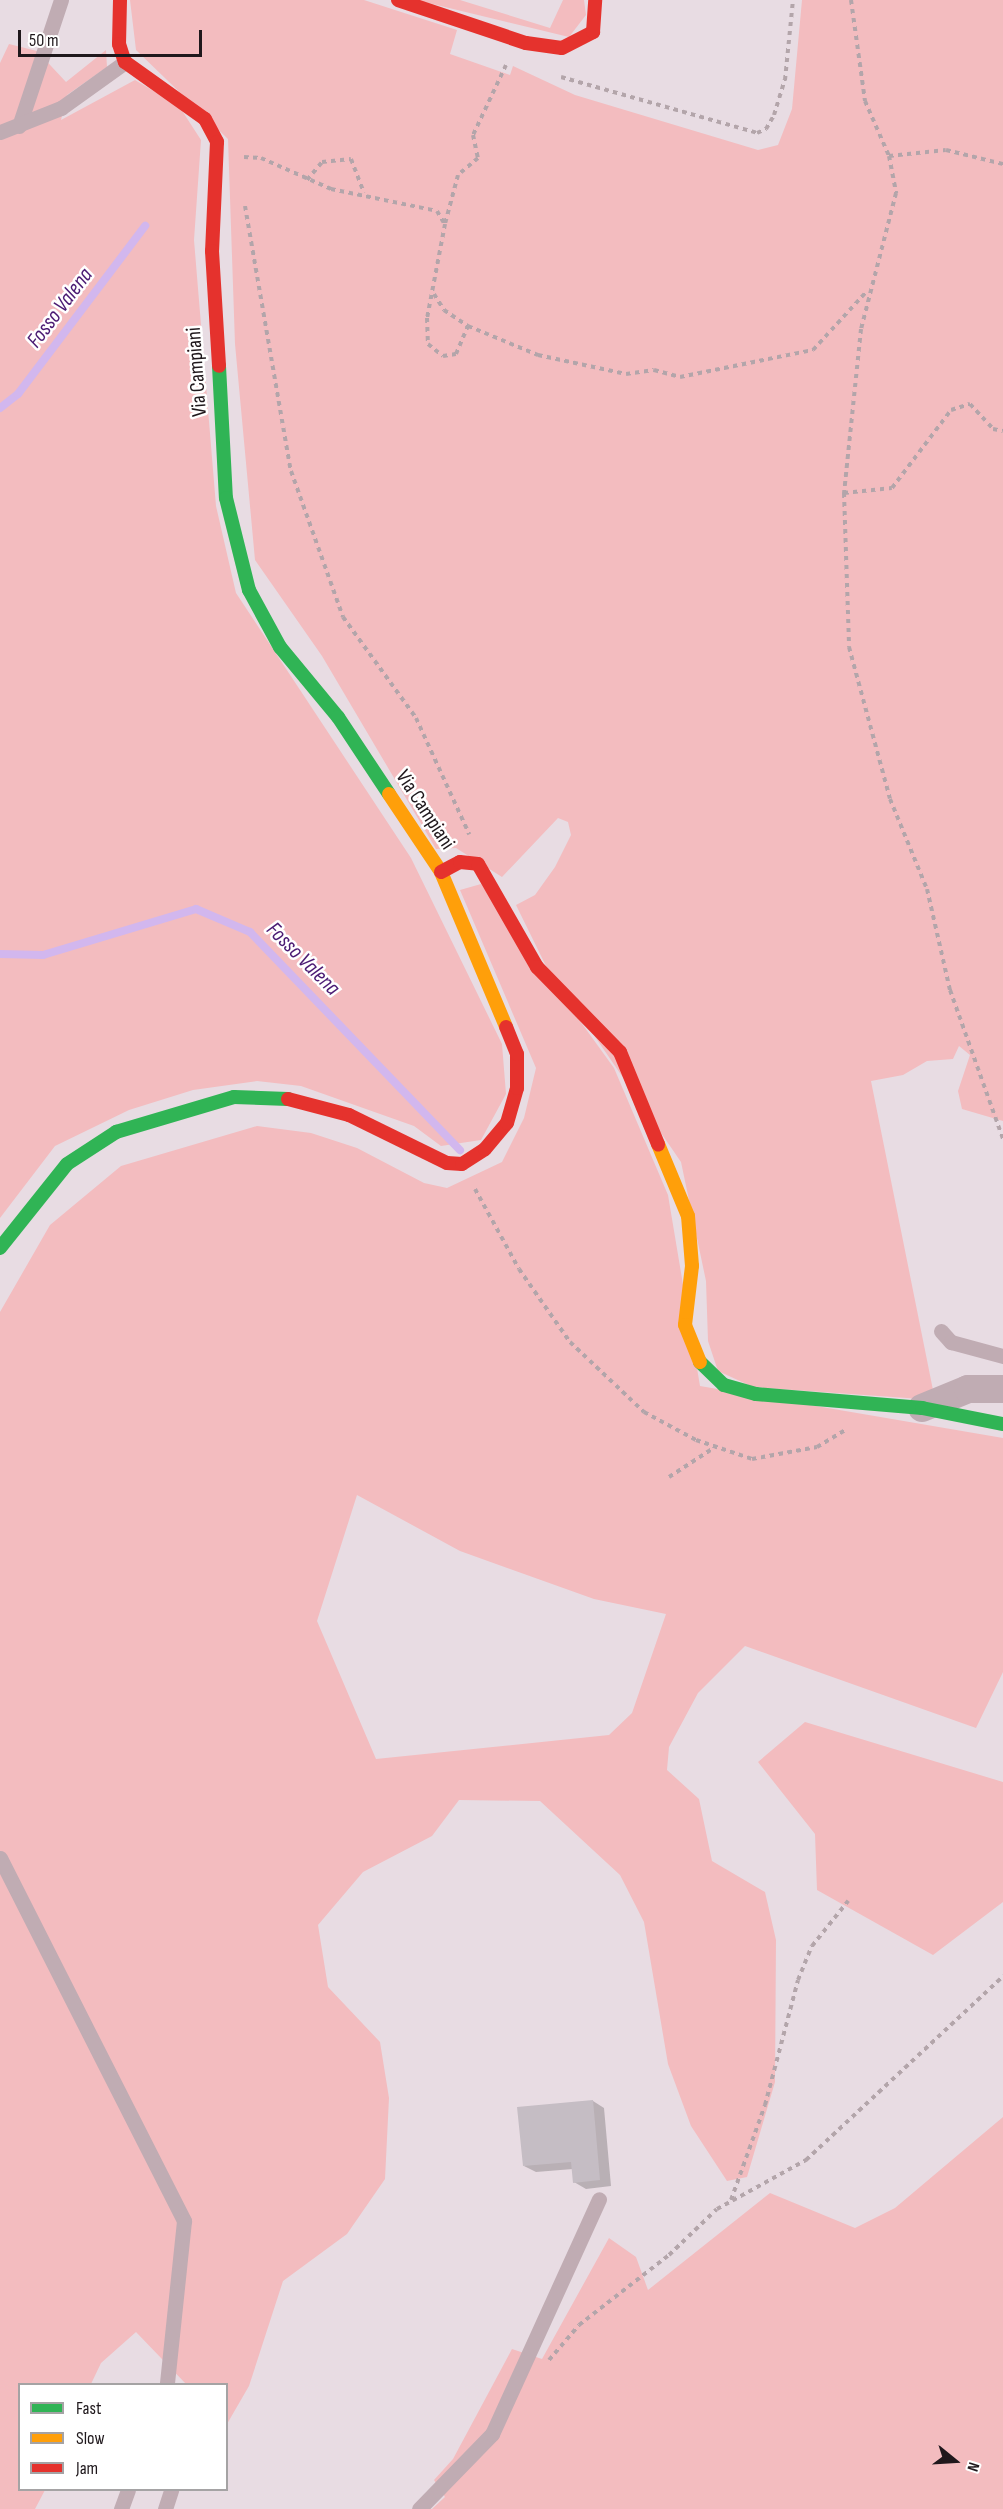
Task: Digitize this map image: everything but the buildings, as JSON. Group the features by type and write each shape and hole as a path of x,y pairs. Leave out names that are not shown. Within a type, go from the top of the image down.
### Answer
{"street":[{"path":"120,0 119,44 125,62"},
{"path":"398,0 526,43 562,48 593,32 595,0"},
{"name":"Via Campiani","path":"125,62 205,119 217,152 214,304 226,498 239,562 280,647 338,717 441,872 517,1054 517,1088 507,1123 465,1171"},
{"path":"441,872 460,862 478,864 537,967 620,1052 688,1216 692,1266 686,1325 703,1369 724,1385 756,1394 922,1408 1003,1424"},
{"path":"0,1248 67,1164 116,1132 234,1097 302,1099 349,1115 465,1171"},
{"path":"922,1408 968,1389 1003,1389"}],"lane":[{"path":"19,126 61,0"},
{"path":"0,132 61,108 125,62"},
{"path":"941,1331 951,1342 1003,1356"},
{"path":"0,1858 184,2221 167,2383"},
{"path":"419,2509 492,2434 598,2199"},
{"path":"121,2509 128,2491"},
{"path":"165,2509 171,2491"}],"path":[{"path":"549,72 757,133 766,129 774,115 785,80 793,0"},
{"path":"851,0 866,101 889,156 896,193 867,290 844,493 849,647 890,799 927,889 950,990 1003,1139"},
{"path":"468,326 456,354 443,356 429,344 426,318 434,294 445,224 459,175 478,158 473,135 500,72"},
{"path":"889,156 946,150 1003,164"},
{"path":"217,152 261,158 307,180 364,193 382,202 437,211 445,224"},
{"path":"246,167 248,157"},
{"path":"307,180 322,162 351,159 364,193"},
{"path":"243,194 295,482 343,617 416,718 468,833"},
{"path":"434,294 444,310 468,326 538,355 626,374 654,370 680,377 813,351 867,290"},
{"path":"844,493 892,488 951,410 970,404 993,429 1003,431"},
{"path":"465,1171 519,1269 570,1342 644,1412 715,1446 752,1458 776,1458 817,1447 884,1406"},
{"path":"669,1477 715,1446"},
{"path":"731,2201 765,2105 798,1980 812,1946 848,1901"},
{"path":"545,2365 579,2325 731,2201 806,2160 1003,1976"}],"shaded area":[{"path":"130,0 364,0 457,30 450,54 510,75 513,66 575,95 758,150 778,145 792,109 802,0 1003,0 1003,1121 962,1109 958,1091 970,1055 959,1046 953,1059 927,1061 903,1075 871,1081 935,1400 753,1387 718,1371 708,1341 706,1281 681,1162 545,964 516,905 535,895 555,867 571,835 568,822 558,818 502,877 456,848 436,849 322,656 255,560 235,344 228,139 136,50"},
{"path":"416,0 460,0 550,28 563,0 584,0 586,15 569,37"},
{"path":"9,44 37,51 66,82 106,50 107,67 67,95 61,120 135,80 179,106 201,140 194,240 216,506 236,593 411,858 502,1044 506,1094 481,1140 441,1146 414,1126 301,1086 257,1081 193,1090 129,1110 55,1146 0,1218 0,63"},
{"path":"481,884 614,1068 668,1195 700,1386 1003,1438 1003,1672 976,1728 745,1646 698,1693 669,1747 667,1770 699,1799 712,1861 765,1892 776,1940 775,2082 747,2177 727,2181 691,2126 668,2064 644,1922 620,1875 540,1801 459,1800 432,1836 363,1872 318,1925 328,1987 380,2042 389,2098 385,2179 347,2234 283,2281 249,2386 228,2422 228,2383 185,2383 136,2332 101,2363 91,2383 18,2383 18,2491 44,2491 35,2509 0,2509 0,1312 50,1225 121,1166 257,1126 311,1133 357,1148 424,1183 447,1188 502,1162 524,1118 536,1068 460,890","holes":["357,1495 460,1551 594,1599 666,1614 632,1713 609,1735 376,1759 317,1621"]},
{"path":"805,1722 1003,1782 1003,1902 933,1955 817,1890 815,1834 758,1762"},
{"path":"1003,2117 1003,2509 432,2509 445,2497 434,2480 453,2459 512,2349 542,2359 609,2238 636,2257 648,2290 770,2193 855,2228 895,2208"}],"waterway":[{"name":"Fosso Valena","path":"0,408 18,394 145,226"},
{"name":"Fosso Valena","path":"0,954 43,955 196,909 250,932 460,1150"}],"traffic: fast":[{"path":"219,366 226,498 249,590 280,647 338,717 389,794"},
{"path":"0,1248 67,1164 116,1132 234,1097 288,1099"},
{"path":"700,1362 724,1385 756,1394 922,1408 1003,1424"}],"traffic: slow":[{"path":"389,794 441,872 506,1027"},
{"path":"658,1144 688,1216 692,1266 685,1325 700,1362"}],"traffic: jam":[{"path":"120,0 119,44 125,62 205,119 217,142 212,251 219,366"},
{"path":"398,0 526,43 562,48 593,32 595,0"},
{"path":"441,872 460,862 478,864 537,967 620,1052 658,1144"},
{"path":"288,1099 349,1115 447,1163 462,1164 485,1149 507,1123 517,1088 517,1054 506,1027"}]}
